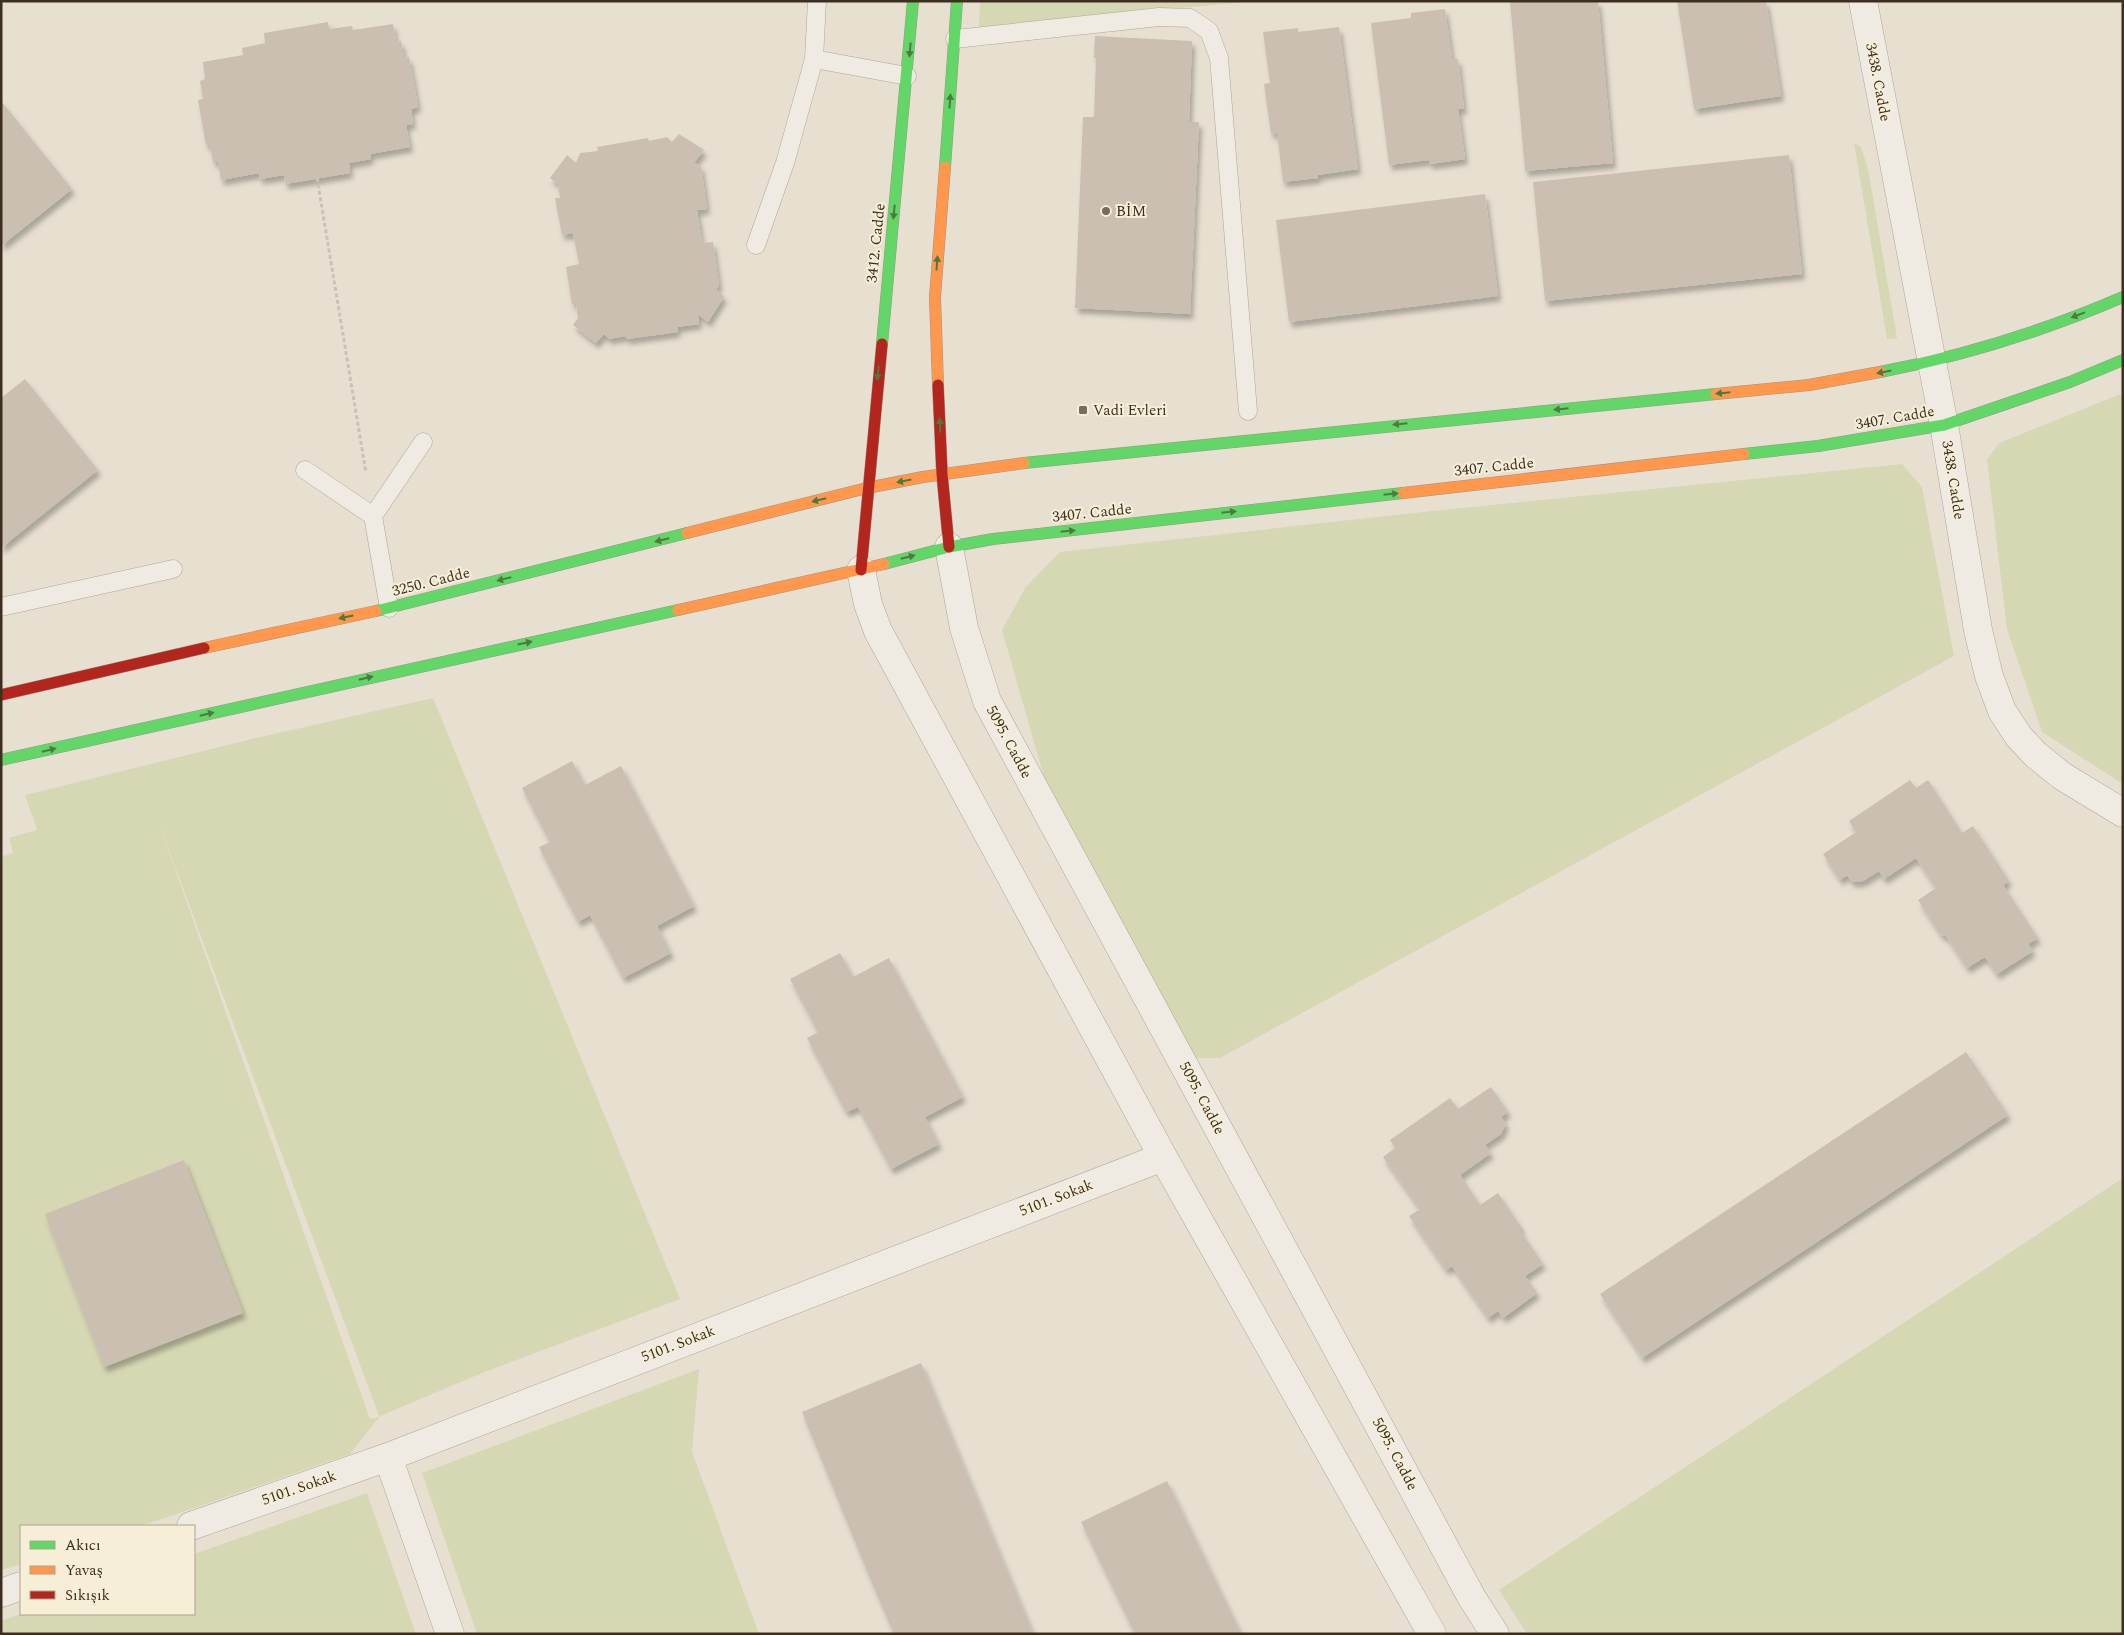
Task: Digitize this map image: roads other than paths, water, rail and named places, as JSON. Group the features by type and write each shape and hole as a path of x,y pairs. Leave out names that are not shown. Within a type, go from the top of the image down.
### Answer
{"street":[{"name":"3412. Cadde","path":"861,570 913,1"},
{"path":"949,547 942,474 935,297 957,1"},
{"name":"3438. Cadde","path":"1863,1 1944,425 1978,630 1989,676 2002,711 2019,737 2062,776 2123,813"},
{"path":"867,488 942,474 1056,458 1809,385 1932,362 2005,343 2123,297"},
{"name":"3407. Cadde","path":"861,570 949,547 993,539 1818,446 1899,434 1944,425 2070,382 2123,360"},
{"name":"3250. Cadde","path":"1,695 389,608 867,488"},
{"name":"5095. Cadde","path":"949,547 964,628 987,701 1472,1598 1495,1634"},
{"path":"1,760 861,570 868,604 878,631 1163,1157 1432,1634"},
{"name":"5101. Sokak","path":"194,1525 388,1457 1163,1157"},
{"path":"388,1457 450,1634"},
{"path":"1,1593 20,1586"},
{"path":"1472,1598 1472,1634"}],"lane":[{"path":"756,245 785,162 814,59 818,1"},
{"path":"955,39 1159,17 1190,18 1209,31 1219,58 1248,411"},
{"path":"814,59 907,76"},
{"path":"389,608 373,516 423,442"},
{"path":"305,470 373,516"},
{"path":"1,606 173,568"}],"place":[{"name":"BİM","path":"1106,211"},
{"name":"Vadi Evleri","path":"1083,410"}]}
